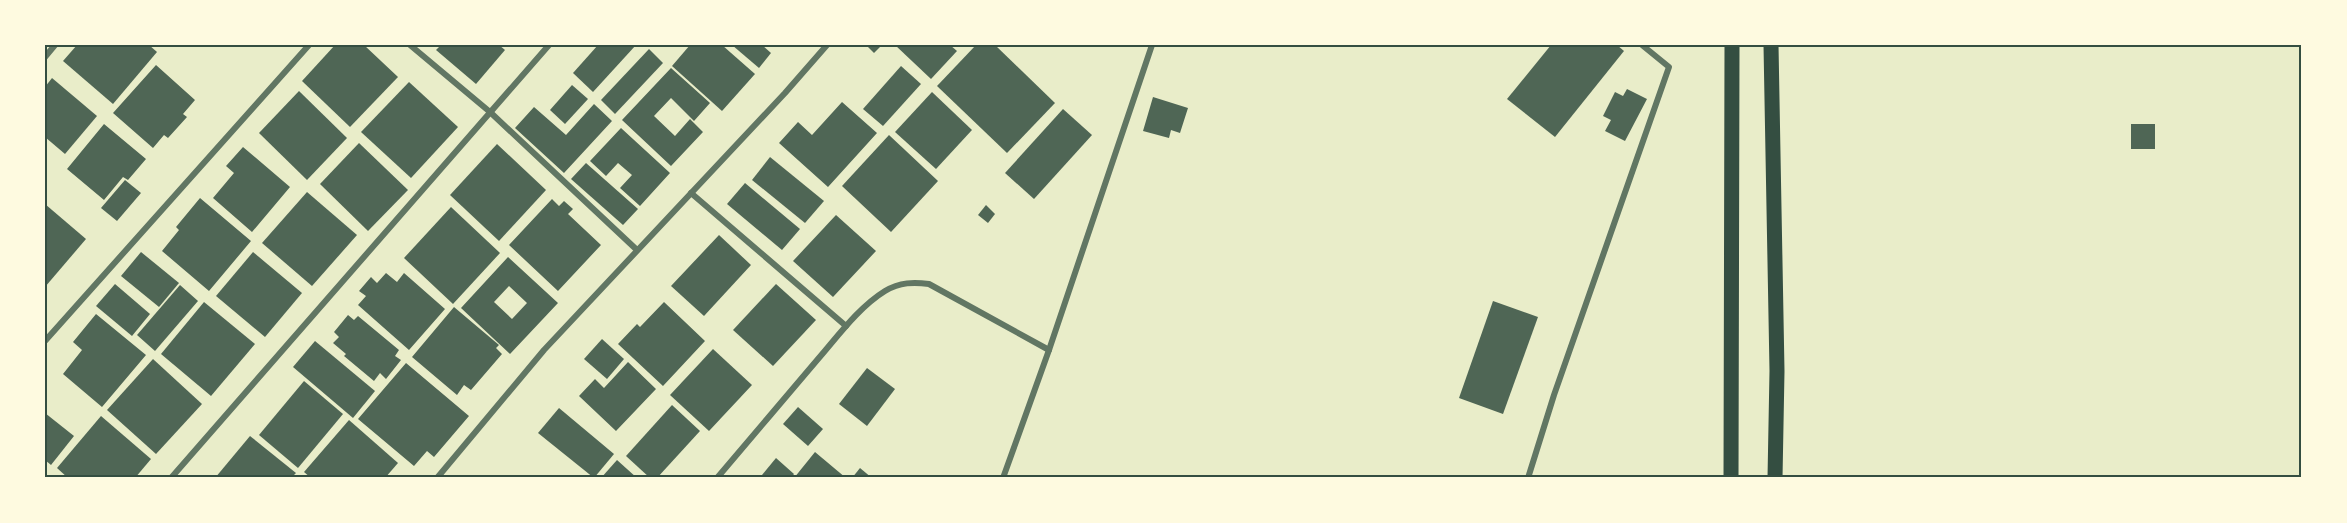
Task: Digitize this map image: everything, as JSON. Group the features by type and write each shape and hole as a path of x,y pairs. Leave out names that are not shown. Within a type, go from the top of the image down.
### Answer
{"main road":[{"path":"1731,478 1732,45"},
{"path":"1771,45 1777,371 1775,478"}],"street":[{"path":"45,57 55,45"},
{"path":"45,341 309,45"},
{"path":"410,45 490,112 637,250"},
{"path":"171,478 549,45"},
{"path":"437,478 544,350 785,93 827,45"},
{"path":"1003,478 1049,351 1152,45"},
{"path":"1528,478 1554,395 1669,68 1642,45"},
{"path":"691,193 846,326"},
{"path":"717,478 846,326 884,291 898,284 915,282 929,285 1049,351"}],"building":[{"path":"77,45 149,45 157,52 113,104 63,61"},
{"path":"335,45 364,45 398,77 350,127 302,81"},
{"path":"441,45 499,45 505,50 476,84 436,50"},
{"path":"598,45 636,45 593,92 573,73"},
{"path":"690,45 722,45 755,74 722,111 672,66"},
{"path":"732,45 762,45 771,53 759,68"},
{"path":"866,45 882,45 874,53"},
{"path":"895,45 950,45 957,51 931,79"},
{"path":"976,45 995,45 1055,103 1007,153 937,86"},
{"path":"1551,45 1617,45 1624,51 1555,137 1507,99"},
{"path":"649,49 663,63 615,114 601,100"},
{"path":"156,65 195,100 183,114 187,117 168,138 164,135 153,148 113,113"},
{"path":"901,66 921,84 883,126 863,109"},
{"path":"671,68 710,103 694,121 671,98 654,116 675,136 690,119 703,132 671,166 622,120"},
{"path":"52,78 97,116 65,154 45,137 45,87"},
{"path":"409,82 458,127 411,178 361,132"},
{"path":"572,85 588,99 565,124 550,110"},
{"path":"1627,89 1647,99 1625,141 1605,131 1611,120 1603,116 1615,92 1623,96"},
{"path":"299,91 347,138 307,180 259,133"},
{"path":"932,92 972,130 936,169 895,132"},
{"path":"1153,97 1188,108 1180,133 1171,130 1169,138 1143,131"},
{"path":"842,102 877,133 828,187 779,143 798,122 812,135"},
{"path":"594,104 612,121 564,173 515,128 534,107 566,135"},
{"path":"1063,109 1092,135 1034,199 1005,173"},
{"path":"104,124 146,159 128,180 123,177 104,200 67,169"},
{"path":"2131,124 2155,124 2155,149 2131,149"},
{"path":"621,128 670,173 640,206 620,188 632,175 618,163 606,176 590,161"},
{"path":"889,135 938,181 891,232 842,186"},
{"path":"359,143 408,190 368,231 320,184"},
{"path":"497,144 546,190 499,241 450,195"},
{"path":"243,147 290,187 252,232 213,198 234,173 226,166"},
{"path":"770,157 824,201 805,223 752,180"},
{"path":"586,163 638,209 623,225 571,179"},
{"path":"125,180 141,193 117,221 101,208"},
{"path":"745,183 800,229 782,250 727,204"},
{"path":"307,192 357,235 312,286 262,243"},
{"path":"200,198 251,241 209,291 162,251 179,230 176,227"},
{"path":"552,199 559,206 564,201 573,209 568,214 601,245 558,291 509,245"},
{"path":"45,204 86,239 45,287"},
{"path":"986,205 995,214 988,223 978,215"},
{"path":"451,207 500,253 453,304 404,258"},
{"path":"836,215 876,251 833,297 793,261"},
{"path":"719,235 751,265 704,316 671,286"},
{"path":"141,252 179,283 159,307 121,276"},
{"path":"253,252 302,293 265,337 216,296"},
{"path":"508,257 558,303 510,354 461,308","holes":["509,286 527,303 512,319 494,302"]},
{"path":"386,273 397,282 404,273 445,309 409,350 358,305 366,296 359,291 371,277 377,283"},
{"path":"115,284 150,314 132,336 96,306"},
{"path":"776,284 816,320 773,366 733,330"},
{"path":"180,285 198,301 155,351 137,335"},
{"path":"1493,301 1538,317 1503,414 1459,398"},
{"path":"204,302 255,344 211,396 161,354"},
{"path":"664,302 705,341 663,386 618,344 637,324 640,327"},
{"path":"454,307 499,345 496,348 502,354 471,390 464,385 457,395 412,357"},
{"path":"96,314 146,355 102,407 63,374 82,350 73,342"},
{"path":"348,315 354,320 358,316 399,350 395,356 401,360 386,379 380,373 374,381 344,356 346,354 333,343 339,337 334,332"},
{"path":"602,339 624,359 607,379 584,359"},
{"path":"315,341 375,391 353,418 293,367"},
{"path":"713,349 752,385 709,431 670,395"},
{"path":"153,359 202,404 156,454 107,410"},
{"path":"628,362 656,389 616,431 579,396 595,379 604,388"},
{"path":"406,363 469,416 434,457 427,451 414,466 358,419"},
{"path":"867,368 895,389 867,426 839,404"},
{"path":"304,381 343,414 298,468 259,435"},
{"path":"672,405 700,431 657,478 650,478 626,456"},
{"path":"798,407 823,429 808,446 783,424"},
{"path":"559,408 614,454 594,478 538,433"},
{"path":"45,413 74,436 51,465 45,460"},
{"path":"101,416 151,459 135,478 68,478 57,468"},
{"path":"349,420 398,463 385,478 311,478 304,472"},
{"path":"250,436 296,473 291,478 215,478"},
{"path":"815,452 846,478 794,478"},
{"path":"776,458 794,474 791,478 766,478 762,475"},
{"path":"617,460 637,478 601,478"},
{"path":"860,468 872,478 852,478"}]}
